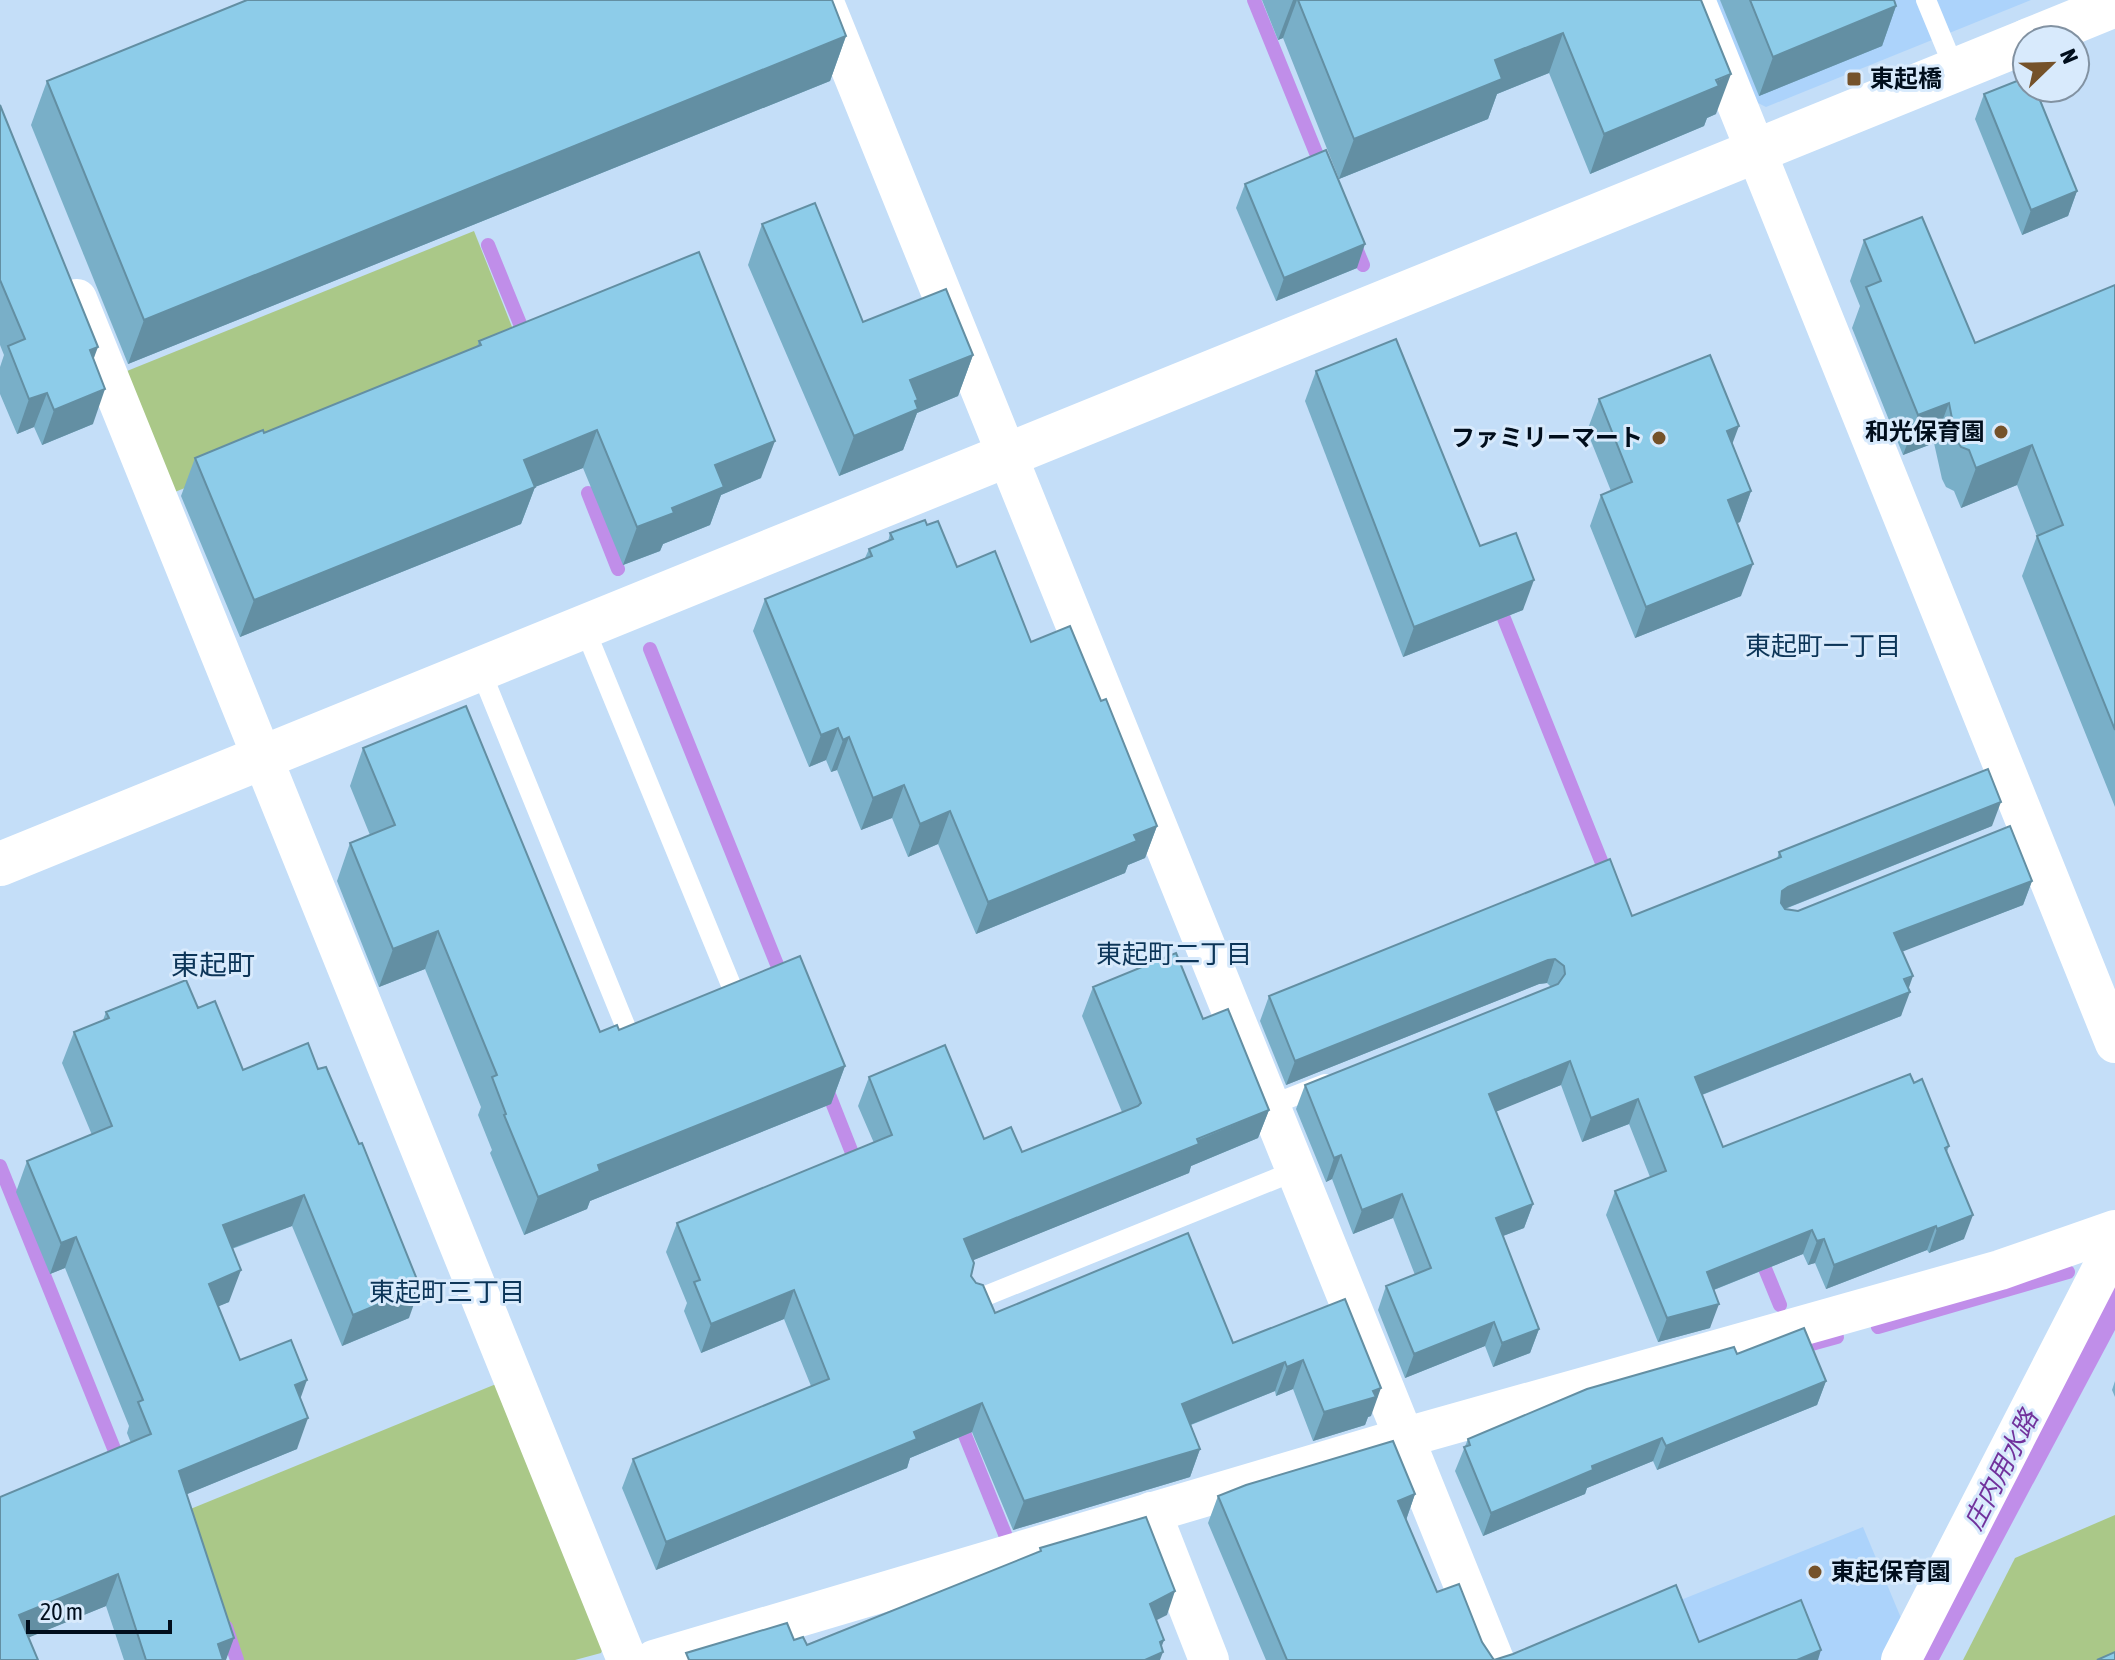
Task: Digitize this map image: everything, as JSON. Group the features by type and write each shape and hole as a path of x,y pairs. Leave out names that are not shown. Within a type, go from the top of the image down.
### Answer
{"street":[{"path":"823,0 1494,1660"},
{"path":"1695,0 2021,829 2115,1043"},
{"path":"2068,24 2115,5"},
{"path":"0,864 2011,47"},
{"path":"65,270 627,1660"},
{"path":"654,1660 1403,1438 2000,1270 2115,1230"},
{"path":"1901,1660 2105,1263 2115,1255"},
{"path":"1151,1512 1209,1660"}],"lane":[{"path":"1926,0 1955,70"},
{"path":"584,627 736,997"},
{"path":"480,669 631,1040"},
{"path":"1269,1106 1342,1077"},
{"path":"973,1301 1295,1171"}],"shaded area":[{"path":"1711,0 2031,0 1766,107 1752,100"},
{"path":"2115,1285 2115,1330 1939,1660 1918,1660"},
{"name":"東起保育園","path":"1863,1527 1901,1618 1885,1660 1531,1660"}],"green space":[{"path":"474,231 522,352 170,494 122,373"},
{"path":"501,1382 607,1638 601,1653 575,1660 239,1660 188,1510"},
{"path":"2115,1515 2115,1654 2102,1660 1963,1660 2015,1558"}],"building":[{"path":"247,0 832,0 846,36 144,320 47,81"},
{"path":"1298,0 1701,0 1731,74 1716,80 1719,86 1604,134 1563,33 1495,60 1502,79 1354,139"},
{"path":"1750,0 1894,0 1896,6 1773,57"},
{"path":"2011,83 2011,104 2042,104 2077,191 2031,210 1984,94"},
{"path":"0,105 98,347 90,350 105,389 54,410 47,393 29,399 8,346 25,339 0,280"},
{"path":"1326,150 1365,244 1284,278 1245,184"},
{"path":"815,203 863,322 946,289 973,355 910,380 918,409 854,436 762,224"},
{"path":"1922,217 1975,343 2115,285 2115,730 2037,536 2063,525 2032,445 1976,468 1969,450 1961,447 1956,439 1949,403 1918,415 1866,287 1881,281 1864,240"},
{"path":"699,252 775,441 715,465 724,487 672,508 674,513 637,527 597,430 524,460 535,487 254,600 195,458 481,345 479,341"},
{"path":"1396,339 1480,546 1516,533 1534,580 1414,627 1316,371"},
{"path":"1710,355 1739,426 1727,431 1751,491 1728,500 1753,564 1646,607 1601,495 1632,482 1599,399"},
{"path":"925,520 927,525 938,521 957,567 995,551 1031,642 1070,626 1101,701 1106,699 1157,826 1134,835 1137,841 988,902 950,811 920,824 904,785 873,798 849,737 843,740 838,728 821,735 765,599 872,556 869,549 893,539 890,533"},
{"path":"466,706 600,1032 617,1025 619,1030 800,956 845,1066 598,1165 600,1171 538,1197 504,1115 492,1077 497,1075 438,931 393,949 350,843 395,825 363,748"},
{"path":"1988,769 2001,802 1788,887 1782,891 1781,903 1785,909 1798,911 2010,826 2032,881 1894,933 1913,976 1904,979 1910,992 1695,1077 1723,1147 1910,1074 1914,1083 1922,1079 1949,1146 1945,1148 1973,1215 1834,1265 1824,1239 1817,1241 1812,1230 1707,1272 1719,1304 1667,1318 1615,1191 1666,1171 1638,1099 1591,1118 1570,1061 1489,1094 1533,1204 1496,1218 1539,1329 1502,1343 1494,1322 1414,1354 1386,1286 1431,1268 1402,1194 1362,1210 1341,1155 1334,1158 1305,1085 1558,984 1565,974 1564,966 1555,959 1548,960 1295,1061 1269,996 1610,859 1632,916 1781,857 1779,852"},
{"path":"1176,953 1203,1019 1228,1009 1269,1110 1197,1139 1199,1144 964,1239 974,1263 971,1276 976,1283 983,1285 995,1313 1188,1233 1233,1343 1345,1299 1381,1388 1373,1391 1376,1397 1324,1412 1303,1360 1287,1367 1285,1362 1182,1404 1200,1449 1024,1501 982,1403 914,1432 917,1439 666,1542 633,1459 829,1379 794,1290 711,1324 694,1282 700,1280 677,1223 892,1135 869,1077 945,1045 984,1139 1011,1127 1022,1152 1138,1106 1141,1103 1093,987"},
{"path":"186,980 198,1008 215,1001 243,1070 308,1043 318,1069 326,1067 359,1144 362,1143 420,1287 353,1315 304,1195 223,1225 241,1270 209,1284 240,1360 291,1340 307,1380 295,1385 308,1418 179,1471 234,1638 218,1644 223,1660 146,1660 118,1574 19,1615 38,1660 0,1660 0,1497 151,1434 138,1402 143,1400 76,1237 61,1243 27,1161 112,1126 74,1032 109,1018 106,1012"},
{"path":"1804,1328 1826,1381 1666,1446 1662,1438 1592,1466 1593,1470 1491,1513 1464,1447 1470,1445 1468,1439 1587,1389 1734,1347 1737,1354"},
{"path":"1393,1441 1415,1494 1398,1501 1437,1592 1459,1584 1482,1642 1494,1660 1287,1660 1218,1496"},
{"path":"1146,1517 1175,1591 1150,1604 1164,1640 1160,1642 1163,1652 1145,1660 689,1660 686,1653 787,1623 794,1640 803,1637 807,1645 1041,1551 1040,1548"},
{"path":"1676,1585 1699,1642 1801,1600 1821,1650 1797,1660 1494,1660"},
{"path":"2115,1652 2115,1660 2097,1660"}],"waterway":[{"path":"1254,0 1323,170"},
{"path":"1353,241 1363,265"},
{"path":"488,245 527,341"},
{"path":"588,493 618,569"},
{"path":"1497,601 1608,878"},
{"path":"650,649 784,982"},
{"path":"826,1087 858,1168"},
{"path":"0,1166 121,1466"},
{"path":"1759,1254 1780,1305"},
{"path":"1878,1327 2068,1272"},
{"path":"1797,1348 1837,1337"},
{"path":"958,1418 1005,1534"},
{"path":"226,1627 237,1660"}],"place":[{"name":"東起橋","path":"1854,79"},
{"name":"和光保育園","path":"2001,432"},
{"name":"ファミリーマート","path":"1659,438"},
{"name":"東起保育園","path":"1815,1572"}],"district":[{"name":"東起町一丁目","path":"1823,646"},
{"name":"東起町二丁目","path":"1174,954"},
{"name":"東起町","path":"213,965"},
{"name":"東起町三丁目","path":"447,1292"}],"water label":[{"name":"庄内用水路","path":"2001,1470"}]}
